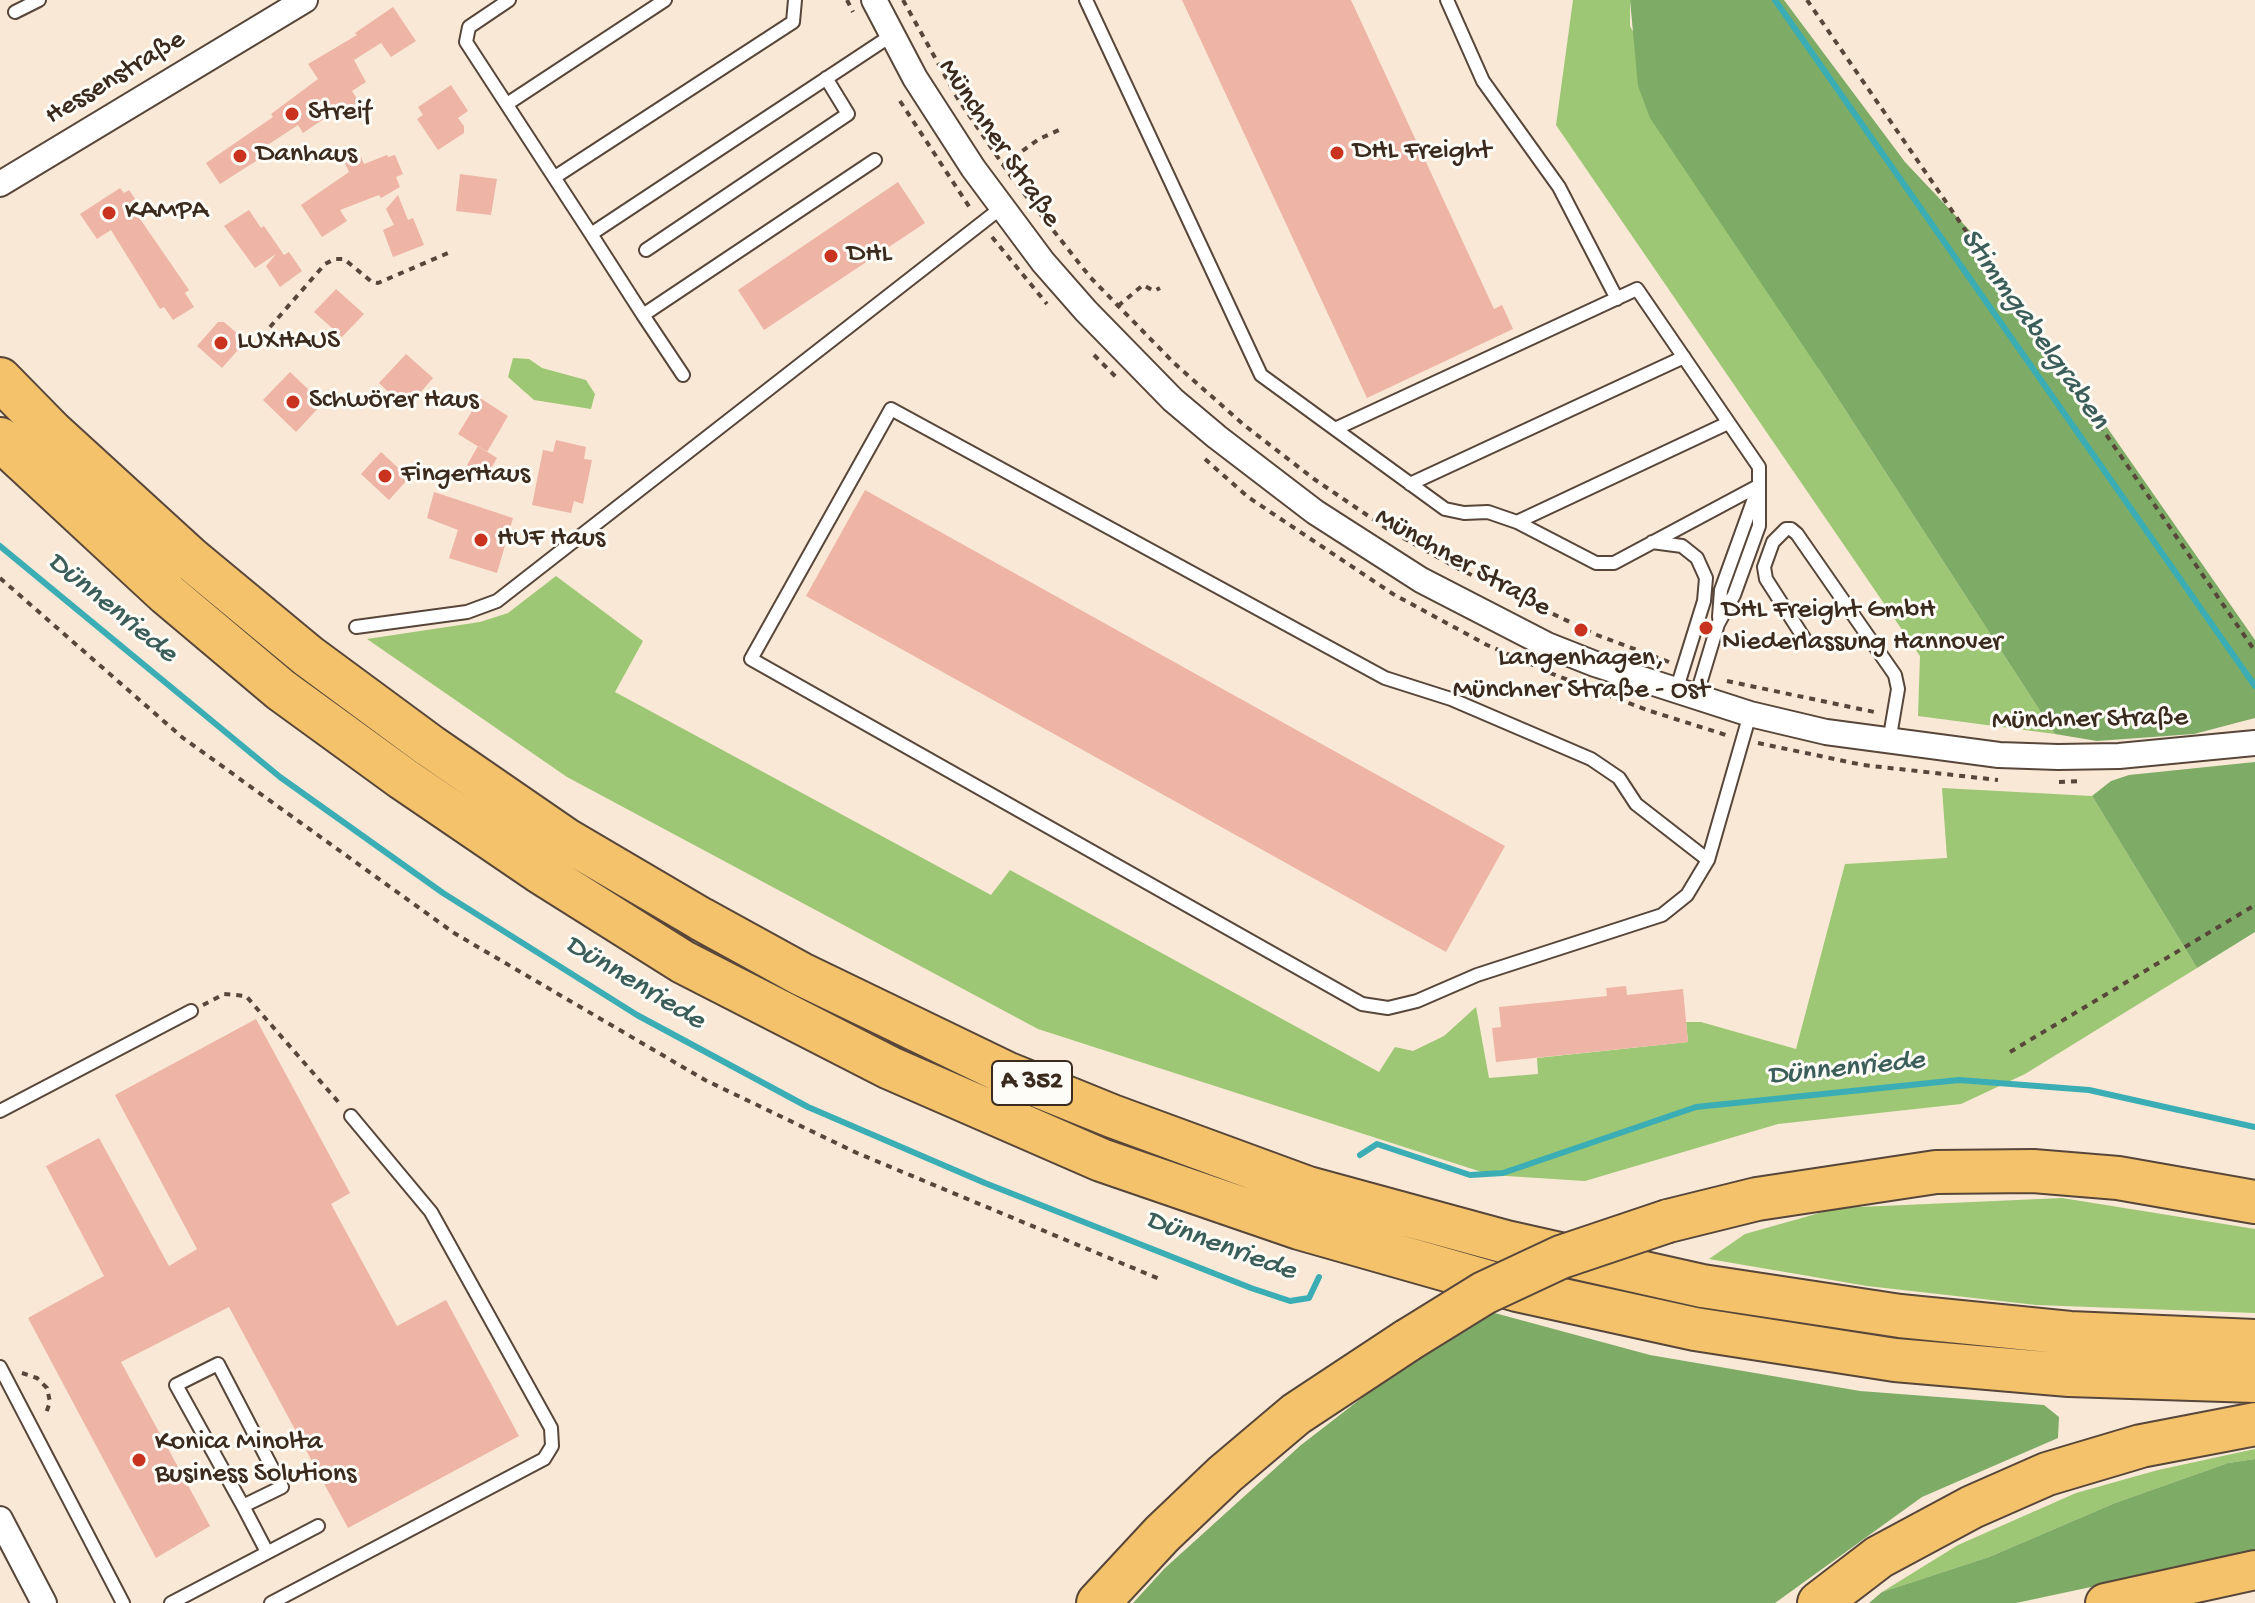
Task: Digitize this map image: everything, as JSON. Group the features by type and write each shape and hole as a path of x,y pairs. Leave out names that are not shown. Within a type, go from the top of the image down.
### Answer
{"highway":[{"name":"A 352","path":"0,379 52,432 191,559 308,656 430,746 565,839 701,919 801,974 1006,1073 1112,1116 1308,1188 1506,1242 1702,1286 1915,1318 2070,1333 2255,1341"},
{"name":"A 352","path":"0,439 167,594 281,690 402,778 540,872 683,962 890,1068 1101,1160 1299,1228 1459,1274 1517,1290 1695,1329 1895,1360 2069,1375 2255,1381"},
{"path":"1098,1603 1162,1534 1225,1474 1296,1414 1484,1293 1561,1257 1668,1221 1757,1199 1936,1172 2033,1171 2118,1178 2255,1202"},
{"path":"1819,1603 1879,1557 1972,1507 2047,1474 2141,1446 2255,1424"},
{"path":"2105,1603 2255,1570"}],"street":[{"name":"Hessenstraße","path":"0,184 305,0"},
{"name":"Münchner Straße","path":"874,0 944,125 1001,208 1086,311 1135,362 1217,437 1315,512 1421,580 1493,619 1547,645 1686,694 1750,714 1826,732 1999,755 2058,757 2119,756 2255,743"},
{"path":"0,1519 44,1603"}],"lane":[{"path":"15,12 39,0"},
{"path":"509,0 469,27 466,42 683,375"},
{"path":"507,104 665,0"},
{"path":"555,177 793,22 795,0"},
{"path":"1086,0 1261,375 1410,484 1445,509 1464,513 1488,512 1517,522 1596,563 1614,563 1758,486"},
{"path":"1447,0 1483,81 1559,187 1617,299"},
{"path":"591,234 892,35"},
{"path":"646,250 848,114 826,78"},
{"path":"643,315 875,160"},
{"path":"356,627 467,612 497,601 1001,208"},
{"path":"1335,429 1637,289 1759,467 1758,486 1721,590 1718,624 1686,694"},
{"path":"1410,484 1684,357"},
{"path":"1708,860 1636,804 1619,778 1591,759 1451,699 1385,678 891,409 751,659 1362,1004 1388,1008 1417,1001 1563,945 1622,930 1662,915 1687,895 1708,860 1750,714"},
{"path":"1517,522 1728,423"},
{"path":"1804,638 1766,579 1764,567 1773,542 1786,529 1797,534 1895,675 1898,689 1889,742"},
{"path":"1652,542 1682,546 1697,558 1706,578 1686,694"},
{"path":"0,1111 191,1011"},
{"path":"271,1603 544,1459 552,1446 551,1428 431,1212 351,1116"},
{"path":"243,1506 282,1487 218,1364 176,1385 267,1552"},
{"path":"0,1367 123,1603"},
{"path":"171,1603 318,1526"}],"path":[{"path":"847,0 871,48"},
{"path":"1807,0 2255,651"},
{"path":"894,91 981,223 1051,309"},
{"path":"1003,165 1039,139 1059,130"},
{"path":"270,327 325,264 335,259 344,259 372,282 378,283 448,253"},
{"path":"1118,306 1143,285 1154,291 1160,288"},
{"path":"1090,351 1118,379"},
{"path":"1198,452 1248,497 1393,594 1514,657 1593,690 1698,727 1863,765 2010,780"},
{"path":"0,578 183,738 454,933 705,1080 857,1153 1162,1280"},
{"path":"2050,781 2078,782 2089,779"},
{"path":"2010,1052 2255,905"},
{"path":"191,1011 224,994 246,996 351,1116"}],"green space":[{"path":"1573,0 1630,0 1630,26 1820,371 2055,734 1918,716 1920,656 1556,125"},
{"path":"1630,0 1784,0 1905,162 1971,232 2255,640 2255,718 2194,734 2097,741 2055,734 1820,371 1650,118 1638,86"},
{"path":"513,358 529,359 542,368 586,380 595,394 591,409 534,400 508,377"},
{"path":"556,576 643,641 615,692 991,895 1010,870 1379,1072 1395,1047 1413,1051 1444,1036 1476,1007 1489,1078 1538,1074 1537,1058 1688,1042 1686,1022 1701,1022 1796,1049 1845,864 1947,858 1942,788 2092,796 2197,968 2025,1074 1961,1104 1778,1124 1585,1181 1491,1175 1038,1029 567,777 367,639 480,622 508,613"},
{"path":"2255,762 2255,932 2197,968 2092,796 2111,781 2129,775"},
{"path":"2062,1198 2255,1229 2255,1313 2036,1305 1867,1286 1709,1259 1745,1234 1837,1208"},
{"path":"1491,1312 1650,1355 1860,1391 2044,1405 2059,1417 2058,1438 1922,1497 1775,1603 1133,1603 1165,1568 1301,1445 1429,1346"},
{"path":"2255,1449 2255,1459 2228,1463 2115,1503 1989,1557 1882,1592 1958,1545 2076,1493 2158,1470"},
{"path":"2255,1459 2255,1552 2016,1603 1869,1603 1882,1592 1989,1557 2115,1503 2228,1463"}],"building":[{"name":"DHL Freight","path":"1182,0 1351,0 1494,309 1502,305 1513,329 1367,398"},
{"path":"393,7 416,41 391,57 381,43 354,60 366,82 352,91 359,102 342,112 340,108 303,133 298,125 260,150 264,156 220,184 206,163 273,117 271,114 318,79 308,64 357,35 355,33"},
{"path":"451,85 468,111 458,118 464,126 464,133 438,150 417,119 423,115 418,107"},
{"path":"395,155 403,174 396,177 400,187 381,198 379,195 340,210 347,221 322,237 301,205 349,172 345,163 361,157 364,164"},
{"path":"460,174 497,179 491,215 456,211"},
{"name":"DHL","path":"898,182 925,223 764,330 738,290"},
{"path":"120,188 124,193 129,190 144,212 138,216 189,290 185,293 194,307 173,320 164,307 160,309 111,230 97,239 80,214"},
{"path":"398,195 408,220 413,218 424,245 393,257 383,230 394,225 386,209"},
{"path":"249,210 284,255 289,252 302,271 280,287 266,266 276,254 255,268 224,226"},
{"path":"336,289 364,314 342,337 314,312"},
{"name":"LUXHAUS","path":"218,322 224,322 246,341 222,368 197,346"},
{"path":"406,354 433,378 406,409 379,383"},
{"name":"Schwörer Haus","path":"290,372 323,403 296,432 263,400"},
{"path":"480,398 508,416 487,452 458,434"},
{"path":"556,440 586,447 584,459 592,460 583,504 574,501 571,513 532,505 543,450 553,452"},
{"path":"478,446 497,458 486,477 467,465"},
{"name":"FingerHaus","path":"381,452 409,478 389,500 361,474"},
{"path":"865,490 1505,846 1446,952 806,596"},
{"name":"HUF Haus","path":"434,492 513,518 497,573 449,558 458,530 427,518"},
{"path":"1626,986 1627,995 1683,989 1688,1042 1496,1062 1492,1028 1501,1027 1499,1007 1607,996 1606,988"},
{"path":"256,1019 350,1193 331,1204 397,1326 446,1300 519,1436 348,1528 229,1307 121,1362 210,1526 156,1558 28,1318 104,1276 46,1166 99,1138 169,1266 197,1249 115,1095"}],"waterway":[{"name":"Stimmgabelgraben","path":"1775,0 2255,686"},
{"name":"Dünnenriede","path":"0,546 280,777 443,893 637,1015 808,1107 985,1183 1251,1288 1290,1301 1309,1298 1319,1277"},
{"name":"Dünnenriede","path":"1360,1155 1377,1144 1470,1175 1503,1173 1696,1107 1959,1080 2089,1090 2255,1127"}],"place":[{"name":"Streif","path":"292,114"},
{"name":"DHL Freight","path":"1337,153"},
{"name":"Danhaus","path":"240,156"},
{"name":"KAMPA","path":"109,213"},
{"name":"DHL","path":"831,256"},
{"name":"LUXHAUS","path":"221,343"},
{"name":"Schwörer Haus","path":"293,402"},
{"name":"FingerHaus","path":"385,476"},
{"name":"HUF Haus","path":"481,540"},
{"name":"DHL Freight GmbH Niederlassung Hannover","path":"1706,628"},
{"name":"Langenhagen, Münchner Straße - Ost","path":"1581,630"},
{"name":"Konica Minolta Business Solutions","path":"139,1460"}]}
